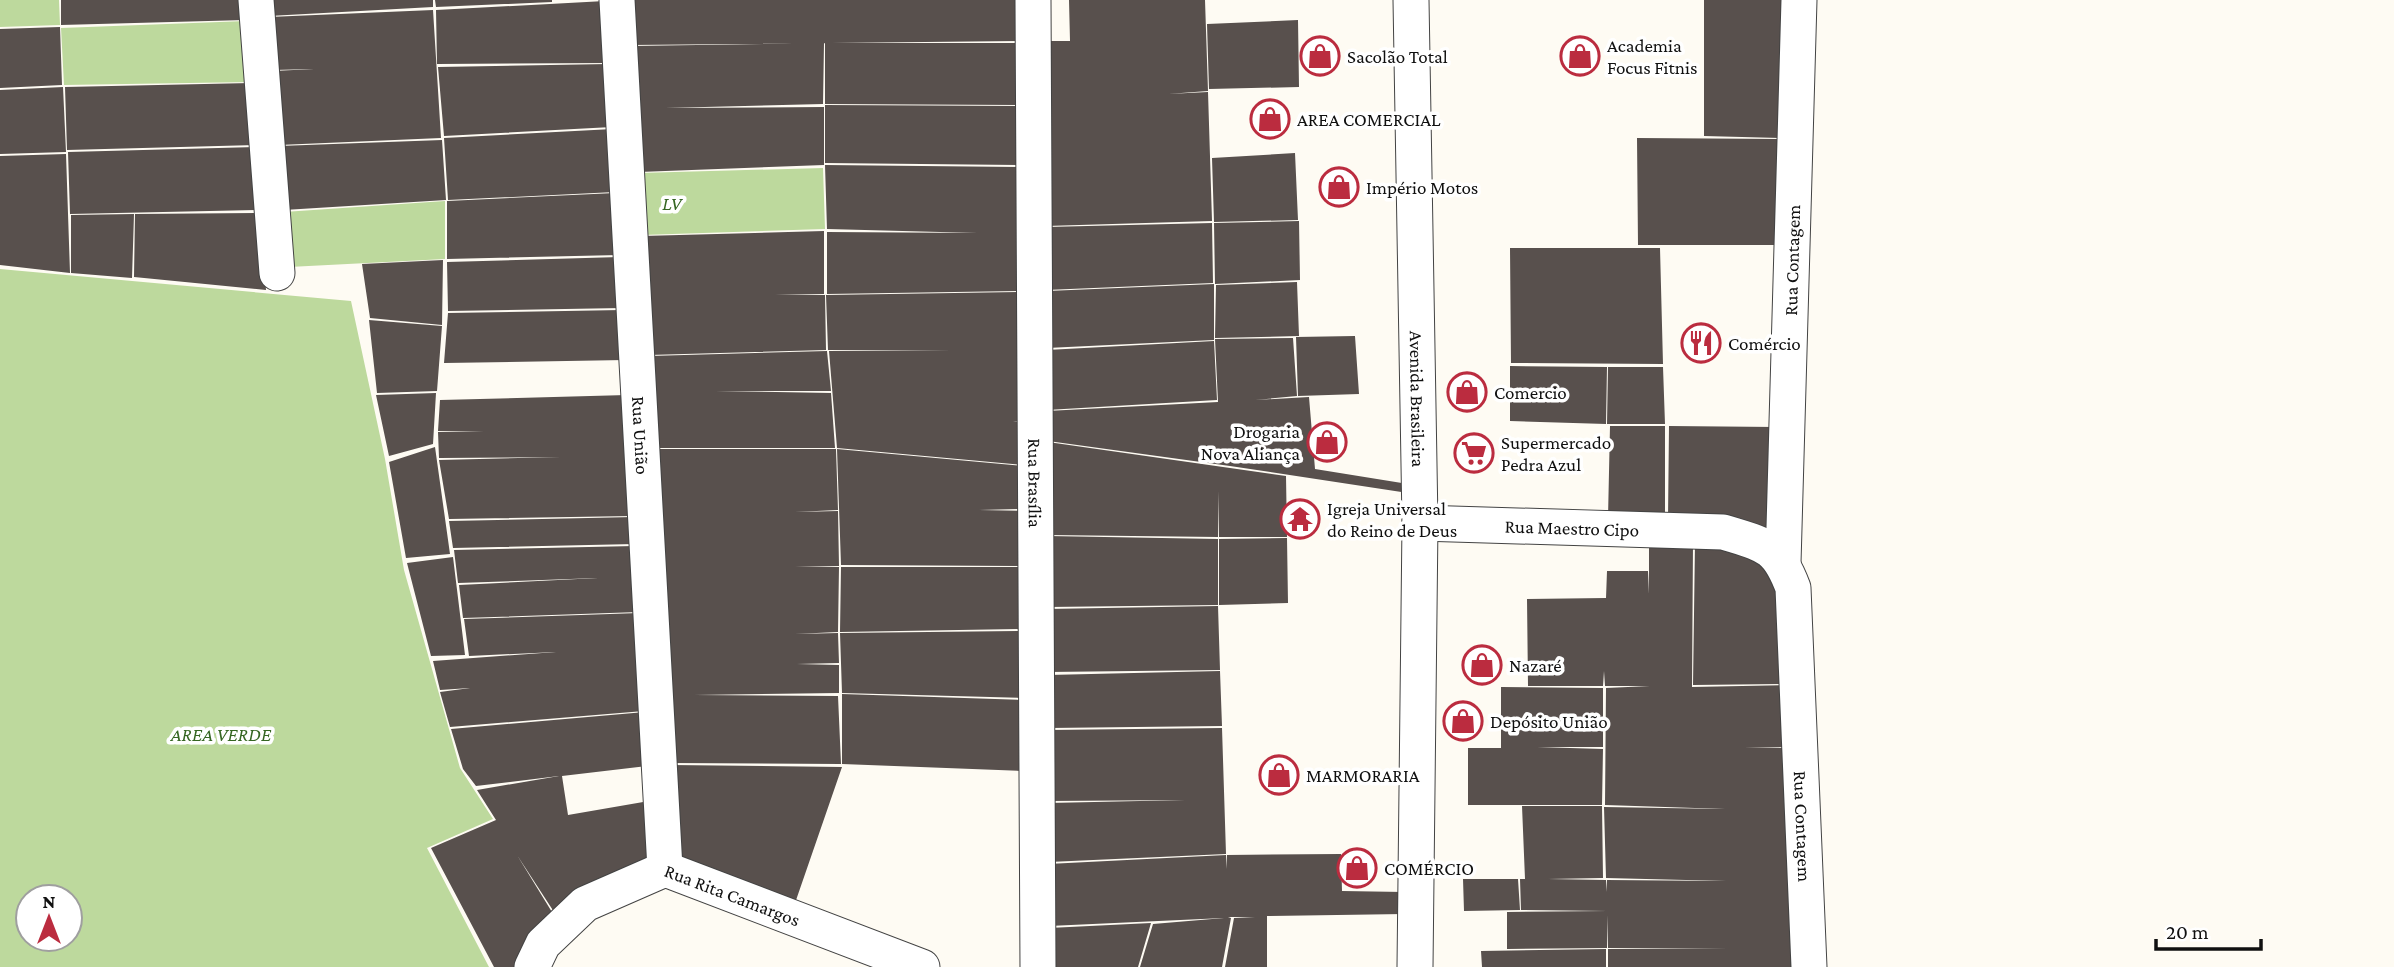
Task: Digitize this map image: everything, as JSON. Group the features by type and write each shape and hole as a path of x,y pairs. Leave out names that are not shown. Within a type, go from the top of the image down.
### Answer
{"street":[{"path":"256,0 277,273"},
{"name":"Rua União","path":"617,0 665,869"},
{"name":"Rua Brasília","path":"1033,0 1038,967"},
{"name":"Avenida Brasileira","path":"1411,0 1420,523 1415,967"},
{"name":"Rua Contagem","path":"1799,0 1783,563 1793,588 1810,967"},
{"name":"Rua Maestro Cipo","path":"1420,523 1723,532 1762,544 1783,563"},
{"name":"Rua Rita Camargos","path":"532,967 543,944 585,904 665,869 922,967"}],"green space":[{"path":"0,0 59,0 60,25 0,27"},
{"path":"246,21 251,82 64,85 61,28"},
{"name":"LV","path":"823,168 825,229 642,235 639,173"},
{"path":"445,201 445,259 289,267 284,212"},
{"name":"AREA VERDE","path":"0,269 351,301 385,459 404,570 460,768 493,819 427,848 489,967 0,967"}],"building":[{"path":"61,0 244,0 245,20 61,25"},
{"path":"268,0 433,0 433,7 269,16"},
{"path":"435,0 552,0 552,2 436,7"},
{"path":"629,0 1021,0 1021,41 631,45"},
{"path":"1069,0 1205,0 1208,91 1168,94 1208,92 1212,221 1046,226 1046,41 1070,41"},
{"path":"1704,0 1787,0 1783,138 1704,136"},
{"path":"605,1 608,63 437,64 436,10"},
{"path":"433,10 441,138 279,145 273,71 314,69 273,70 269,17"},
{"path":"1298,20 1299,87 1209,89 1207,24"},
{"path":"60,27 62,85 0,88 0,29"},
{"path":"824,43 823,104 665,108 824,107 824,165 639,172 631,46"},
{"path":"825,43 1021,43 1022,105 825,104"},
{"path":"608,64 612,127 444,136 438,67"},
{"path":"251,83 256,145 67,150 65,87"},
{"path":"63,87 66,152 0,154 0,90"},
{"path":"825,105 1022,106 1023,165 825,163"},
{"path":"613,129 615,192 448,200 444,138"},
{"path":"1637,138 1783,139 1780,245 1638,245"},
{"path":"442,140 446,200 284,210 279,146"},
{"path":"256,147 261,210 70,214 68,152"},
{"path":"1295,153 1298,220 1214,222 1212,158"},
{"path":"66,154 70,273 0,265 0,156"},
{"path":"825,165 1023,167 1023,291 827,294 827,232 978,233 827,229"},
{"path":"615,193 619,255 447,259 447,201"},
{"path":"261,213 266,290 134,277 135,214"},
{"path":"134,214 132,278 71,273 71,215"},
{"path":"1299,221 1300,280 1215,284 1214,223"},
{"path":"1212,223 1213,283 1046,290 1046,227"},
{"path":"824,231 824,294 775,295 825,295 826,350 649,355 642,236"},
{"path":"1510,248 1660,248 1663,364 1511,363"},
{"path":"620,257 622,308 448,311 447,262"},
{"path":"443,260 442,325 370,318 362,264"},
{"path":"1297,282 1299,336 1215,338 1216,285"},
{"path":"1214,284 1214,340 1047,348 1047,291"},
{"path":"1023,292 1023,422 1013,421 1024,423 1023,465 837,448 829,351 952,350 828,350 826,295"},
{"path":"622,310 625,360 444,363 448,313"},
{"path":"369,320 442,326 437,391 377,393"},
{"path":"1355,336 1359,394 1298,396 1296,337"},
{"path":"1293,338 1297,396 1255,400 1309,397 1315,469 1408,484 1408,493 1048,441 1047,411 1218,402 1215,339"},
{"path":"1214,341 1217,400 1047,410 1047,350"},
{"path":"827,351 831,391 715,391 831,393 835,448 654,448 649,356"},
{"path":"1510,366 1607,367 1606,424 1510,421"},
{"path":"1608,367 1663,367 1665,424 1607,424"},
{"path":"436,393 433,444 389,456 376,395"},
{"path":"627,395 633,516 449,519 439,460 562,457 439,458 438,432 484,431 438,431 440,400"},
{"path":"1610,426 1665,426 1665,520 1608,518"},
{"path":"1669,426 1776,427 1773,536 1668,519"},
{"path":"1048,442 1286,476 1287,537 1219,537 1218,491 1218,537 1048,535"},
{"path":"435,447 450,554 406,558 389,462"},
{"path":"654,449 836,449 838,510 795,512 838,511 839,566 795,567 839,567 838,632 795,634 838,633 839,663 797,664 839,665 839,693 694,695 838,696 841,764 672,763"},
{"path":"837,449 1024,466 1023,509 979,510 1024,511 1024,566 841,565"},
{"path":"634,517 635,544 453,548 449,521"},
{"path":"1048,536 1218,539 1218,605 1048,607"},
{"path":"1287,538 1288,603 1219,605 1219,539"},
{"path":"1649,542 1693,543 1692,687 1786,685 1788,747 1744,748 1788,748 1799,967 1608,967 1608,949 1729,949 1608,948 1608,915 1607,948 1507,949 1507,912 1608,911 1521,910 1520,879 1525,879 1522,806 1602,806 1603,878 1548,879 1606,880 1606,892 1607,880 1726,881 1606,878 1604,807 1725,809 1605,805 1606,688 1650,686 1605,686 1604,671 1603,686 1528,686 1527,599 1606,598 1607,571 1648,571 1649,594"},
{"path":"1695,543 1758,555 1773,571 1785,684 1693,685"},
{"path":"635,546 639,612 463,618 459,585 598,578 458,583 454,550"},
{"path":"453,557 465,655 431,656 407,563"},
{"path":"841,567 1024,567 1024,629 840,632"},
{"path":"1218,606 1220,670 1048,672 1047,609"},
{"path":"639,613 644,711 450,727 440,692 470,688 440,690 433,661 556,652 469,656 464,619"},
{"path":"1024,631 1024,698 842,693 840,633"},
{"path":"1220,671 1222,726 1049,728 1048,675"},
{"path":"1501,687 1603,688 1603,747 1537,747 1603,749 1602,805 1468,805 1468,748 1501,748"},
{"path":"842,694 1024,700 1025,771 842,764"},
{"path":"645,712 647,766 562,776 568,815 649,801 652,862 556,915 517,855 555,917 516,967 494,967 431,848 496,820 477,790 559,776 476,786 463,769 451,729"},
{"path":"1222,728 1226,854 1049,862 1049,803 1185,800 1049,801 1049,730"},
{"path":"671,765 842,767 794,906 675,861"},
{"path":"1341,854 1342,891 1404,892 1404,914 1267,916 1267,967 1225,967 1234,918 1255,917 1228,917 1231,918 1222,967 1140,967 1153,924 1224,918 1049,926 1048,864 1226,855 1227,869 1227,855"},
{"path":"1463,879 1518,879 1520,910 1464,911"},
{"path":"1151,923 1138,967 1049,967 1049,928"},
{"path":"1606,949 1606,967 1482,967 1481,951"}],"place":[{"name":"Sacolão Total","path":"1320,56"},
{"name":"Academia Focus Fitnis","path":"1580,56"},
{"name":"AREA COMERCIAL","path":"1270,119"},
{"name":"Império Motos","path":"1339,187"},
{"name":"Comércio","path":"1701,343"},
{"name":"Comercio","path":"1467,392"},
{"name":"Drogaria Nova Aliança","path":"1327,442"},
{"name":"Supermercado Pedra Azul","path":"1474,453"},
{"name":"Igreja Universal do Reino de Deus","path":"1300,519"},
{"name":"Nazaré","path":"1482,665"},
{"name":"Depósito União","path":"1463,721"},
{"name":"MARMORARIA","path":"1279,775"},
{"name":"COMÉRCIO","path":"1357,868"}]}
